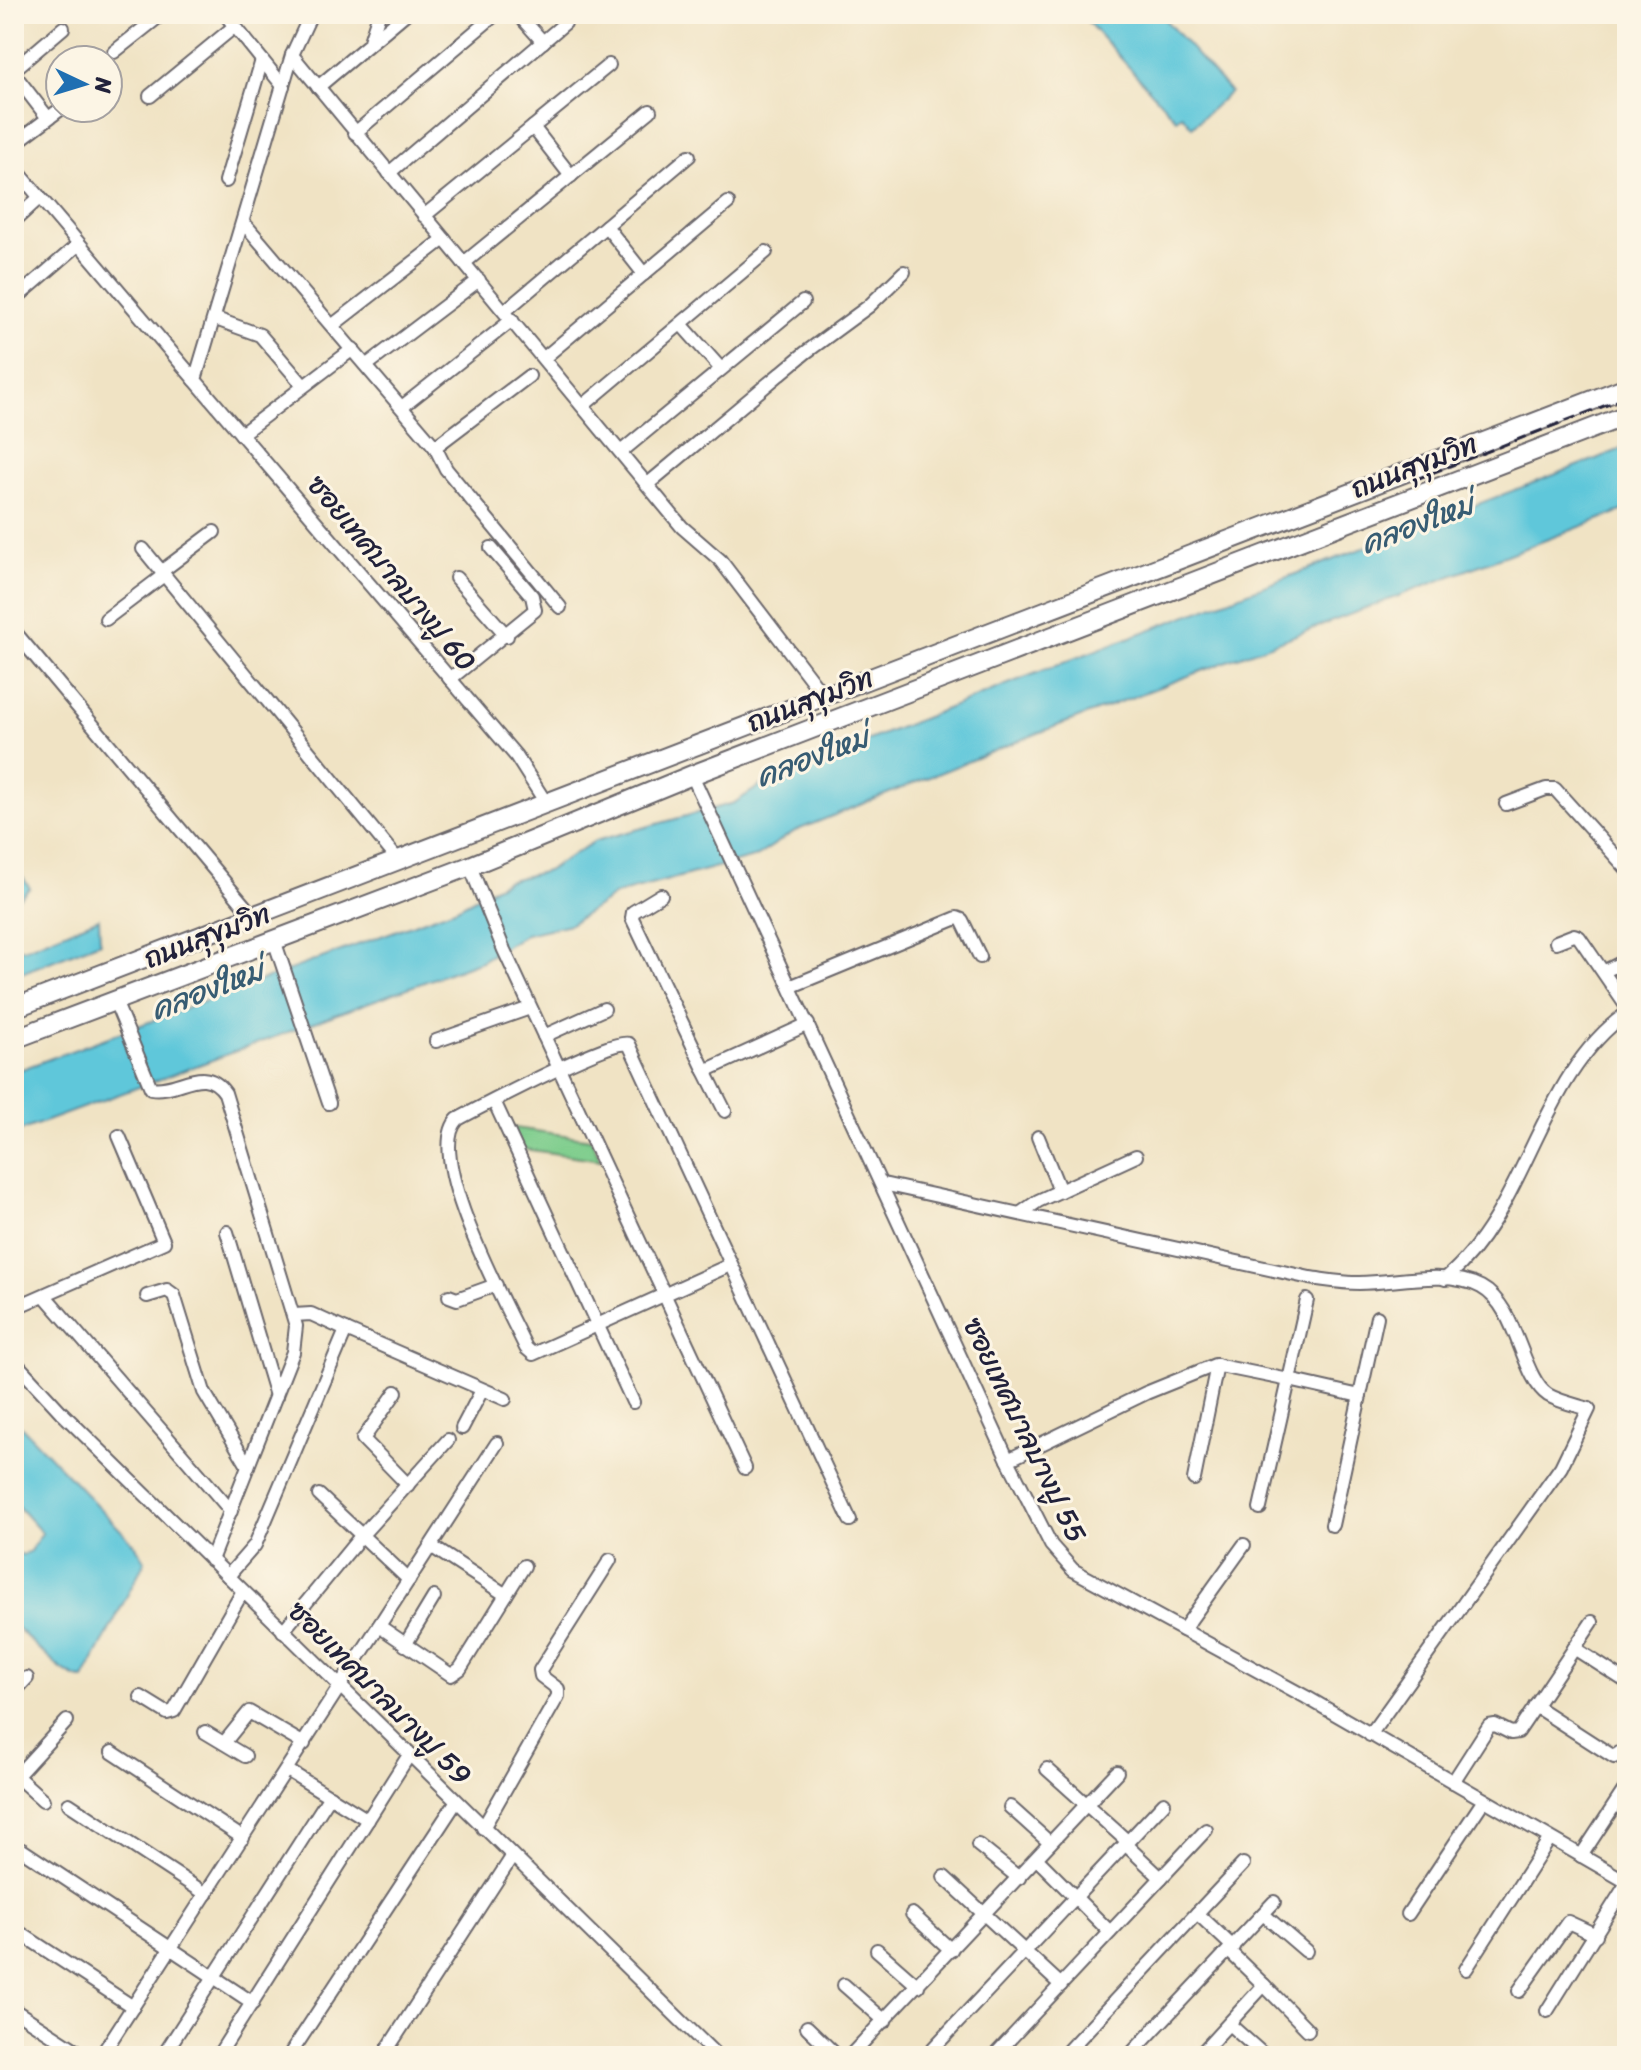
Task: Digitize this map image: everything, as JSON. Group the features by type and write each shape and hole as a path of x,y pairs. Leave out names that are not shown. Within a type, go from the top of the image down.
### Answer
{"highway":[{"name":"ถนนสุขุมวิท","path":"14,1008 1627,387"},
{"name":"ถนนสุขุมวิท","path":"14,1039 470,866 692,775 1627,415"},
{"path":"977,636 987,662"}],"street":[{"path":"124,44 162,14"},
{"path":"225,14 283,86"},
{"path":"195,380 216,319 292,55 311,14"},
{"path":"370,42 379,14"},
{"path":"318,87 405,14"},
{"path":"355,133 496,14"},
{"path":"518,14 543,42"},
{"path":"389,173 565,23"},
{"path":"150,96 235,26"},
{"path":"44,44 63,28"},
{"path":"44,44 16,68 14,74 44,113"},
{"path":"292,55 695,541 720,560 823,695"},
{"path":"226,181 262,60"},
{"path":"424,216 609,65"},
{"path":"464,263 650,111"},
{"path":"14,144 44,121"},
{"path":"533,127 571,176"},
{"path":"402,407 689,156"},
{"name":"ซอยเทศบาลบางปู 60","path":"14,167 516,756 546,803"},
{"path":"14,221 39,198"},
{"path":"544,358 728,203"},
{"path":"243,222 435,447 446,469 560,607"},
{"path":"606,226 644,274"},
{"path":"333,325 444,239"},
{"path":"14,300 79,244"},
{"path":"584,405 766,252"},
{"path":"649,483 805,353 877,300 904,272"},
{"path":"367,365 479,280"},
{"path":"622,451 803,302"},
{"path":"216,319 260,335 303,385"},
{"path":"681,324 721,369"},
{"path":"241,434 353,349"},
{"path":"435,447 529,376"},
{"path":"106,619 214,532"},
{"path":"450,679 533,614 536,601 491,548"},
{"path":"143,549 398,860"},
{"path":"456,578 507,636"},
{"path":"14,631 253,916"},
{"name":"ซอยเทศบาลบางปู 55","path":"692,775 792,986 1008,1460 1051,1545 1064,1563 1626,1881"},
{"path":"1506,804 1546,789 1555,789 1627,869"},
{"path":"470,866 530,1008 745,1468"},
{"path":"661,895 633,912 632,918 725,1111"},
{"path":"792,986 957,918 962,920 980,957"},
{"path":"1556,942 1577,936 1605,971 1627,1007"},
{"path":"274,940 329,1103"},
{"path":"1605,971 1627,960"},
{"path":"115,1001 149,1085 159,1089 200,1078 220,1086 294,1315 296,1343 211,1560"},
{"path":"436,1041 530,1008"},
{"path":"544,1036 604,1009"},
{"path":"1445,1279 1469,1257 1489,1228 1583,1055 1627,1013"},
{"path":"705,1071 808,1024"},
{"path":"730,1265 533,1354 526,1348 459,1204 448,1137 458,1119 616,1043 629,1044 850,1520"},
{"path":"494,1101 633,1402"},
{"path":"14,1308 164,1242 119,1136"},
{"path":"1038,1137 1060,1191"},
{"path":"1021,1213 1136,1156"},
{"path":"883,1184 1335,1282 1445,1279 1466,1282 1489,1292 1512,1327 1541,1388 1559,1399 1589,1409 1561,1467 1370,1735"},
{"path":"227,1232 276,1396"},
{"path":"449,1296 457,1299 496,1285"},
{"path":"147,1296 167,1290 174,1295 204,1392 248,1466"},
{"path":"45,1296 231,1511"},
{"path":"1260,1508 1307,1300"},
{"path":"294,1315 311,1314 505,1399"},
{"path":"1332,1525 1377,1317"},
{"path":"228,1576 255,1545 346,1330"},
{"name":"ซอยเทศบาลบางปู 59","path":"14,1361 211,1560 717,2056"},
{"path":"1008,1460 1146,1393 1217,1365 1360,1396"},
{"path":"1194,1479 1217,1365"},
{"path":"462,1428 482,1390"},
{"path":"396,1392 363,1439 408,1485"},
{"path":"283,1631 361,1536 448,1440"},
{"path":"101,2056 497,1443"},
{"path":"319,1495 409,1580"},
{"path":"1183,1630 1244,1545"},
{"path":"431,1546 506,1595"},
{"path":"483,1828 558,1696 558,1689 541,1676 540,1670 610,1560"},
{"path":"379,1626 447,1674 456,1672 524,1566"},
{"path":"141,1697 167,1713 174,1711 243,1591"},
{"path":"405,1645 434,1597"},
{"path":"1453,1782 1489,1726 1518,1732 1592,1622"},
{"path":"1574,1648 1627,1682"},
{"path":"14,1692 27,1678"},
{"path":"1535,1706 1614,1757 1627,1747"},
{"path":"224,1743 249,1712 304,1744"},
{"path":"43,1800 15,1776 67,1721"},
{"path":"205,1732 245,1756"},
{"path":"112,1752 243,1838"},
{"path":"218,2056 409,1755"},
{"path":"1047,1769 1161,1878"},
{"path":"287,1770 368,1820"},
{"path":"850,2056 1117,1772"},
{"path":"1581,1856 1627,1786"},
{"path":"163,2056 330,1796"},
{"path":"1408,1914 1484,1800"},
{"path":"289,2056 456,1802"},
{"path":"926,2056 1164,1803"},
{"path":"69,1804 206,1894"},
{"path":"1010,1807 1050,1843"},
{"path":"994,2056 1206,1830"},
{"path":"1466,1969 1550,1838"},
{"path":"978,1845 1019,1878"},
{"path":"22,1850 253,2003"},
{"path":"383,2056 512,1857"},
{"path":"1037,1859 1110,1932"},
{"path":"1063,2056 1243,1864"},
{"path":"944,1877 1061,1985"},
{"path":"1547,2011 1596,1935 1626,1881"},
{"path":"1129,2056 1274,1902"},
{"path":"1197,1913 1308,2030"},
{"path":"912,1914 951,1950"},
{"path":"1263,1914 1306,1951"},
{"path":"1519,1991 1568,1922 1596,1935"},
{"path":"14,1929 133,2007"},
{"path":"877,1950 918,1986"},
{"path":"844,1985 885,2021"},
{"path":"1199,2056 1264,1985"},
{"path":"14,2010 85,2056"},
{"path":"1229,2024 1265,2056"},
{"path":"807,2027 837,2056"}],"green space":[{"path":"508,1127 591,1139 601,1160 517,1148"}],"water":[{"path":"1097,14 1160,14 1230,92 1192,127 1182,115 1176,119 1088,22"},
{"path":"1627,447 1627,509 1041,732 795,831 757,856 617,894 570,924 526,934 481,961 14,1133 14,1072 457,908 506,881 547,871 595,841 734,803 769,780 1021,679"},
{"path":"14,872 19,872 30,888 14,902"},
{"path":"99,918 100,942 19,974 14,971 14,946 24,949"},
{"path":"14,1419 136,1546 145,1561 84,1679 67,1673 14,1625 14,1552 23,1555 30,1551 42,1533 14,1502"}],"railway":[{"path":"1414,480 1627,397"}],"water label":[{"name":"คลองใหม่","path":"1417,524"},
{"name":"คลองใหม่","path":"812,757"},
{"name":"คลองใหม่","path":"207,990"}]}
